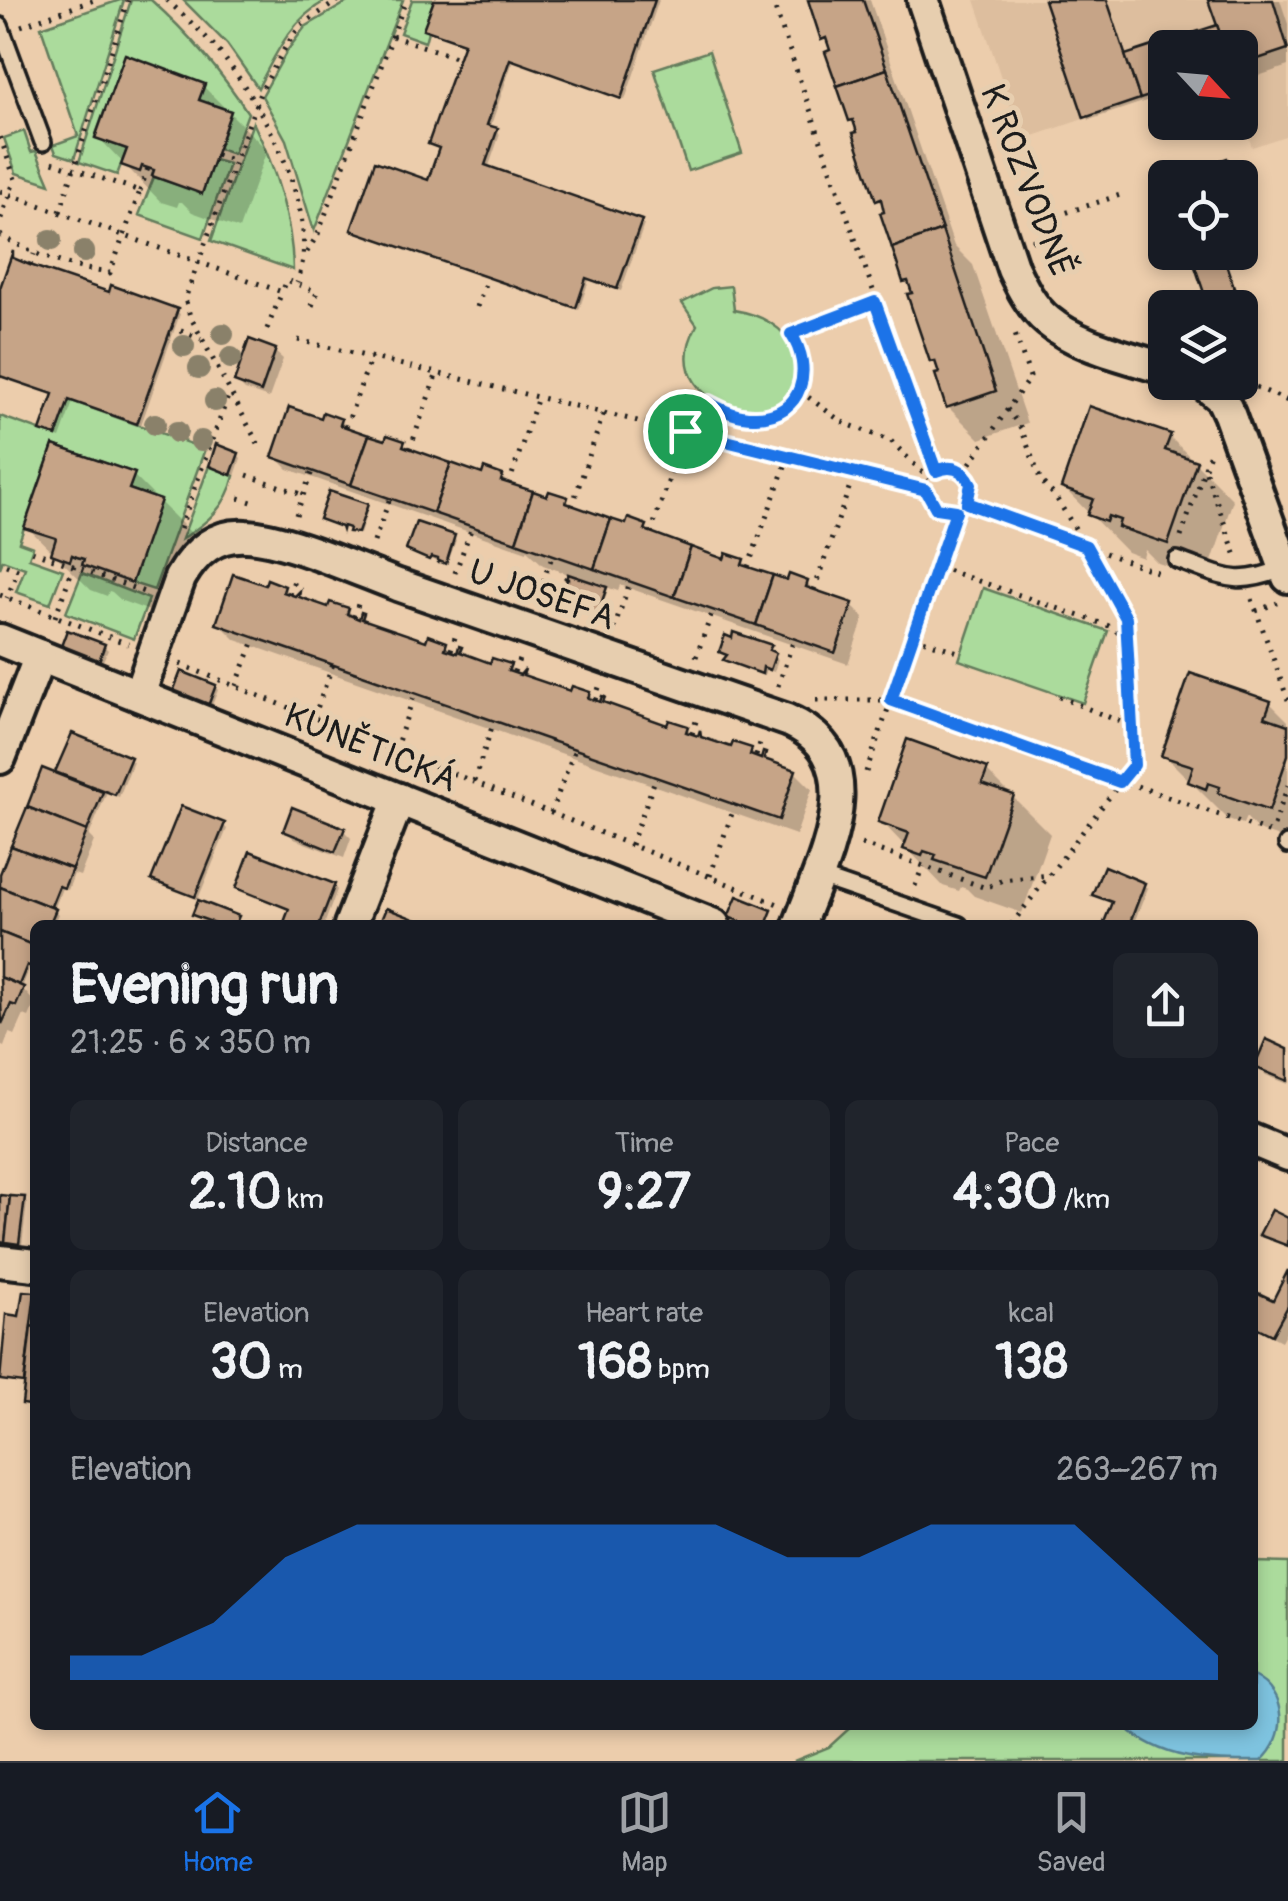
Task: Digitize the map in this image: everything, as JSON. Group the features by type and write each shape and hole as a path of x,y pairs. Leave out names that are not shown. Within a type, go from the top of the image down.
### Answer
{"street":[{"name":"K ROZVODNĚ","path":"923,0 1022,289 1046,320 1082,340 1148,363"},
{"path":"1222,400 1286,573"},
{"name":"U JOSEFA","path":"139,695 180,578 200,552 214,542 235,536 264,538 787,720 810,732 827,750 838,780 838,797 836,816 801,919"},
{"name":"KUNĚTICKÁ","path":"0,640 702,920"},
{"path":"0,758 40,656"},
{"path":"352,920 399,799"},
{"path":"1258,1142 1288,1155"},
{"path":"0,1260 30,1264"}],"lane":[{"path":"1,30 44,142"},
{"path":"1177,560 1240,581 1286,573"},
{"path":"817,876 945,920"}],"path":[{"path":"1,30 94,0"},
{"path":"60,212 128,0"},
{"path":"167,0 216,48 272,135 292,185 305,255"},
{"path":"258,444 185,300 255,104 292,36 313,14 339,0"},
{"path":"297,284 406,0"},
{"path":"772,0 936,471"},
{"path":"392,36 458,58"},
{"path":"0,137 14,179 0,220"},
{"path":"44,142 50,161 140,191"},
{"path":"216,154 235,161"},
{"path":"0,235 34,254 82,270 110,272 148,168"},
{"path":"0,191 282,292"},
{"path":"1006,250 1054,234 1056,216 1124,194"},
{"path":"30,265 34,254"},
{"path":"477,307 488,278"},
{"path":"268,329 287,280 318,292 312,306"},
{"path":"651,533 685,431 709,403 739,416 760,418 791,403 805,374 789,331 875,302"},
{"path":"171,326 202,340"},
{"path":"298,340 926,490"},
{"path":"346,427 371,357"},
{"path":"410,449 437,372"},
{"path":"1258,389 1288,401"},
{"path":"176,540 230,391"},
{"path":"800,391 842,422 891,441 929,480"},
{"path":"509,484 538,396"},
{"path":"1007,409 1021,428 1041,481 1055,496 1126,618 1134,765 1016,920"},
{"path":"572,506 604,412"},
{"path":"1180,541 1210,452"},
{"path":"748,567 789,455"},
{"path":"861,785 956,511 967,503 971,484 964,472 947,467 936,471 926,490 936,508 956,511"},
{"path":"296,518 312,471"},
{"path":"814,590 856,471"},
{"path":"247,475 304,494"},
{"path":"373,544 390,498"},
{"path":"967,503 1163,572"},
{"path":"455,573 472,527"},
{"path":"32,551 156,596"},
{"path":"535,601 553,554"},
{"path":"55,617 78,557"},
{"path":"6,566 18,570 4,596 710,876 801,919"},
{"path":"938,567 1109,626 1128,639"},
{"path":"614,629 630,582"},
{"path":"696,657 713,610"},
{"path":"913,636 958,652"},
{"path":"236,686 256,638"},
{"path":"778,686 794,639"},
{"path":"314,717 333,664"},
{"path":"395,750 415,693"},
{"path":"1059,697 1121,722 1132,722"},
{"path":"816,700 891,700 1271,834 1287,843"},
{"path":"474,782 494,721"},
{"path":"552,812 576,749"},
{"path":"631,844 656,777"},
{"path":"1271,834 1288,785"},
{"path":"710,876 736,805"},
{"path":"860,844 986,888 1002,880 1050,875"}],"shaded area":[{"path":"975,0 1288,0 1288,135 1252,147 1250,140 1258,140 1258,30 1148,30 1148,97 1022,140"}],"green space":[{"path":"124,0 74,159 56,153 53,145 78,136 41,27"},
{"path":"131,0 151,0 165,13 215,67 248,113 233,154 218,149 231,111 199,100 125,55 95,137 127,149 117,175 79,162"},
{"path":"183,0 327,0 294,27 258,88 227,44"},
{"path":"351,0 403,0 314,231 286,140 262,96 305,27"},
{"path":"412,0 434,0 424,28 428,31 425,42 400,33"},
{"path":"709,51 742,153 688,171 654,69"},
{"path":"253,122 281,194 293,270 211,241"},
{"path":"24,131 50,184 16,173 4,138"},
{"path":"214,160 229,164 203,238 139,215 154,177 202,193"},
{"path":"731,286 734,310 770,323 785,335 795,352 799,382 788,401 766,410 740,409 714,400 695,383 688,357 697,325 682,303 712,288"},
{"path":"69,400 205,449 154,590 132,583 160,500 129,489 134,473 53,445 19,542 33,547 29,558 63,570 50,604 16,592 25,568 3,560 0,568 0,416 56,436"},
{"path":"209,466 234,476 231,487 215,512 182,539"},
{"path":"82,573 149,599 134,639 66,613"},
{"path":"983,588 1108,631 1083,703 959,660"},
{"path":"1258,1562 1288,1563 1288,1761 794,1761 829,1747 848,1730 1258,1730"}],"water":[{"path":"1258,1680 1273,1693 1278,1704 1280,1728 1261,1761 1186,1756 1129,1730 1258,1730"}],"building":[{"path":"434,0 655,0 621,99 510,59 487,125 498,128 485,165 642,220 617,289 586,278 576,308 351,230 375,161 428,180 439,148 428,144 464,43 423,29"},
{"path":"808,0 863,0 887,69 837,86 825,52 830,50 826,38 821,40"},
{"path":"1044,0 1107,0 1140,99 1084,118"},
{"path":"1208,0 1273,0 1288,49 1258,59 1258,30 1219,30"},
{"path":"1148,48 1148,96 1140,99 1125,55"},
{"path":"125,54 205,84 199,100 231,111 202,194 152,176 154,170 142,166 140,172 121,165 127,149 95,138"},
{"path":"887,69 942,230 892,248 880,213 884,212 881,199 876,201 853,133 857,132 853,120 849,121 837,86"},
{"path":"942,230 996,391 946,408 935,361 930,362 907,294 912,293 908,281 903,282 892,248"},
{"path":"13,251 13,258 30,265 109,292 111,285 178,309 137,424 69,400 56,436 40,431 53,394 0,376 0,288"},
{"path":"1196,270 1228,270 1235,290 1203,290"},
{"path":"249,339 276,349 261,392 234,382"},
{"path":"1089,406 1171,434 1165,450 1197,461 1168,544 1118,527 1120,520 1108,516 1106,522 1087,515 1093,499 1061,488"},
{"path":"289,407 321,418 323,412 342,419 340,425 369,435 351,485 272,457"},
{"path":"369,435 405,441 403,446 451,463 433,513 351,485"},
{"path":"216,444 239,453 231,475 209,466"},
{"path":"53,445 135,473 129,489 161,500 132,583 82,565 84,559 72,555 70,561 51,554 56,538 24,528"},
{"path":"451,463 482,474 484,468 503,475 501,481 533,491 516,542 433,513"},
{"path":"329,491 368,504 358,533 319,519"},
{"path":"533,491 568,497 566,503 611,519 594,569 516,542"},
{"path":"628,518 647,525 645,530 691,547 674,597 594,569 611,519 626,524"},
{"path":"416,522 455,535 446,564 406,550"},
{"path":"691,547 724,559 726,553 744,559 742,565 773,575 756,625 674,597"},
{"path":"233,574 265,585 267,579 285,586 283,592 295,596 300,591 299,597 328,607 330,602 349,608 347,614 359,619 361,612 362,619 426,641 428,635 447,642 445,649 457,653 459,646 460,652 490,663 492,658 511,664 508,671 520,675 525,669 523,675 570,691 572,686 590,692 588,698 600,702 602,696 603,702 667,725 669,720 688,726 686,732 698,736 700,730 701,737 731,747 733,742 752,748 750,755 761,759 766,753 764,759 796,770 779,820 216,624"},
{"path":"568,574 607,587 597,616 558,602"},
{"path":"789,574 808,581 806,587 853,603 835,653 756,625 773,575 787,580"},
{"path":"67,630 105,644 98,664 60,649"},
{"path":"733,632 772,645 769,650 776,653 770,670 763,667 762,674 723,660 727,655 719,652 725,635 732,638"},
{"path":"181,671 216,685 208,706 173,692"},
{"path":"1190,673 1271,701 1265,717 1288,725 1288,755 1269,811 1218,793 1220,787 1208,783 1206,789 1188,782 1193,766 1161,756"},
{"path":"72,733 131,757 115,795 55,772"},
{"path":"907,739 988,768 982,784 1014,795 985,877 934,860 936,855 924,851 922,856 903,849 909,833 878,822"},
{"path":"42,768 103,792 87,831 27,807"},
{"path":"181,806 225,823 195,897 151,880"},
{"path":"27,807 87,831 72,869 11,846"},
{"path":"292,807 345,828 335,852 283,831"},
{"path":"11,846 72,869 51,906 56,909 0,887 0,874"},
{"path":"250,851 335,884 321,920 285,920 289,909 236,888"},
{"path":"1104,866 1145,883 1131,920 1105,920 1112,902 1092,895"},
{"path":"0,887 56,909 51,920 30,920 30,944 0,932"},
{"path":"737,896 772,910 768,920 728,917"},
{"path":"198,900 239,916 237,920 206,920 192,915"},
{"path":"386,908 417,920 381,920"},
{"path":"0,932 30,944 30,966 27,965 19,985 0,977"},
{"path":"0,977 24,987 2,1024"},
{"path":"1266,1039 1288,1049 1288,1081 1258,1069"},
{"path":"0,1195 10,1196 5,1243 0,1242"},
{"path":"10,1196 25,1197 19,1244 5,1242"},
{"path":"1272,1210 1288,1218 1288,1246 1259,1235"},
{"path":"1288,1270 1288,1306 1272,1335 1258,1328 1258,1293 1273,1300"},
{"path":"23,1291 30,1292 24,1383 0,1380 6,1314 19,1316"},
{"path":"30,1335 30,1405 22,1404"}],"route":[{"path":"875,302 936,471 947,467 964,472 972,490 967,503 1086,546 1126,618 1134,765 1120,782 891,700 956,511 936,508 926,490 685,431 709,403 739,416 760,418 791,403 804,383 805,374 802,352 791,334 875,302"}]}
